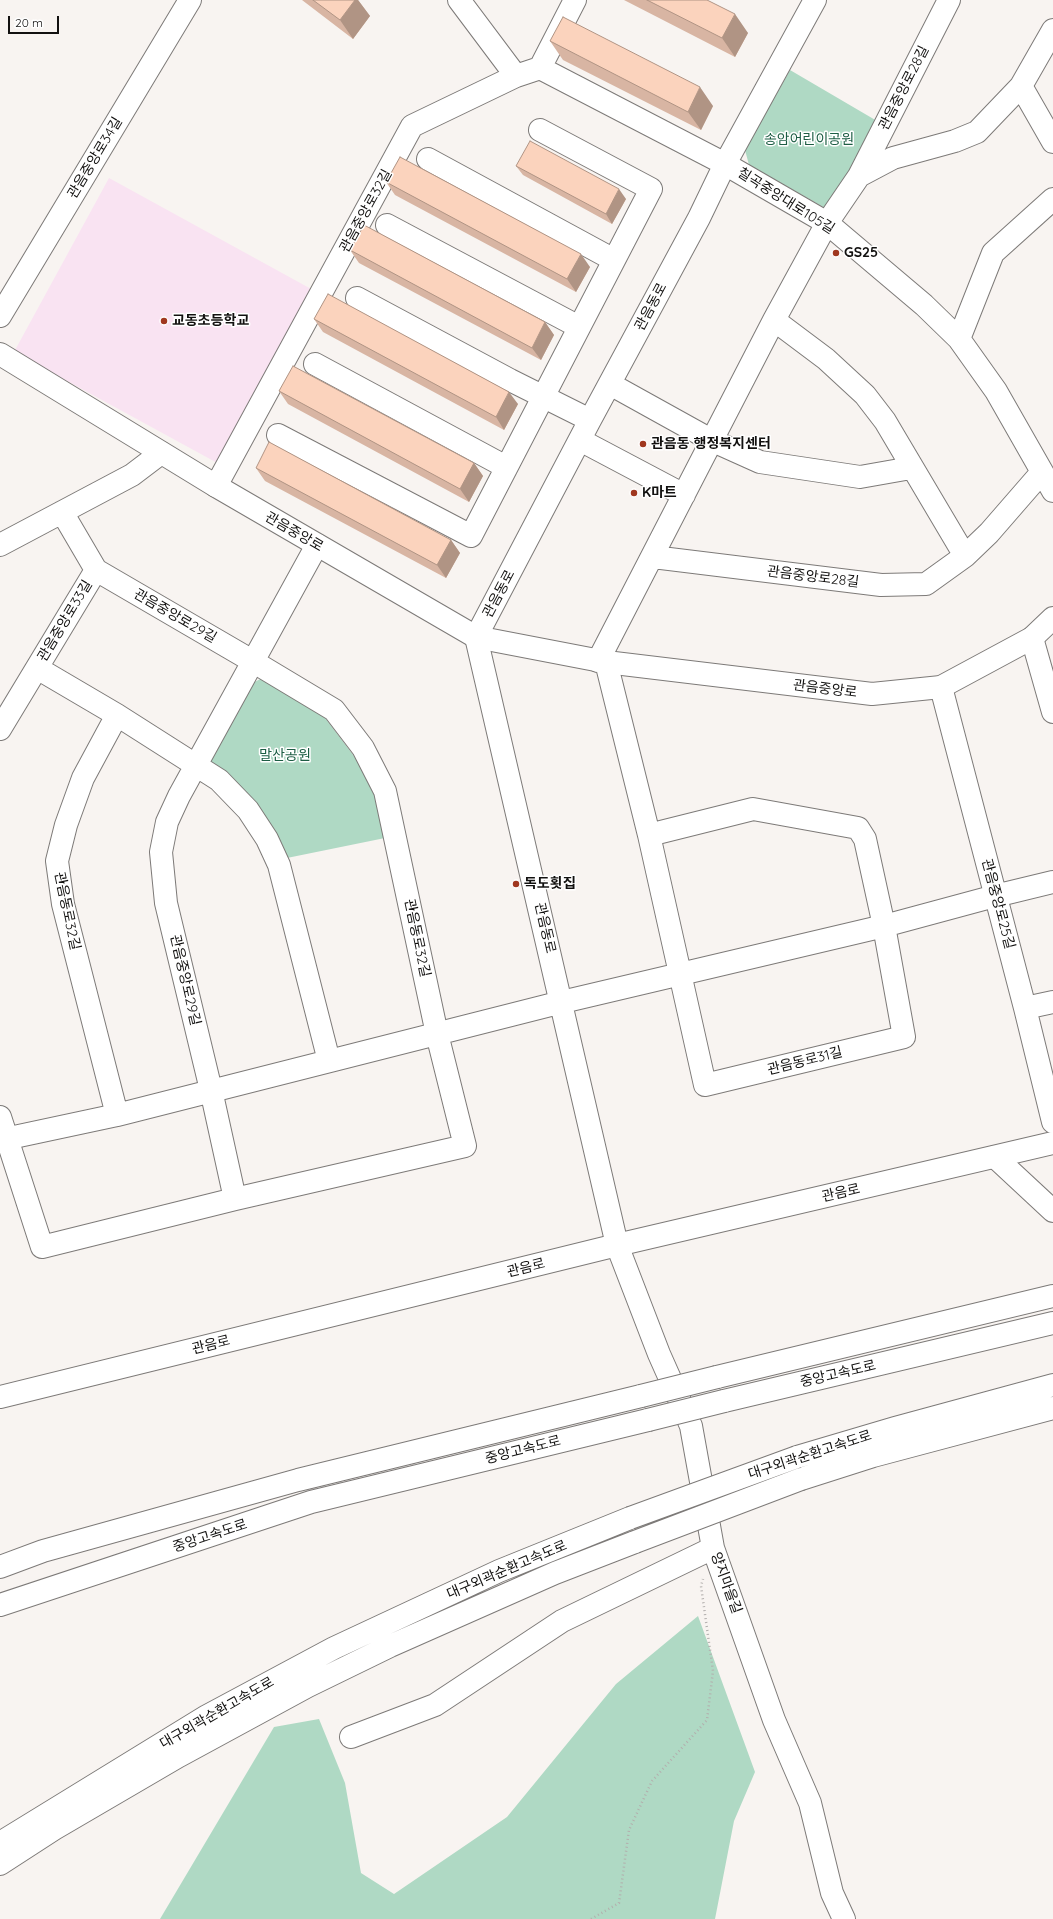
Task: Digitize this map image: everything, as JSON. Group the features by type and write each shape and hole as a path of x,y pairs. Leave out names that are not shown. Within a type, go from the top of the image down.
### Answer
{"main road":[{"name":"관음중앙로34길","path":"0,316 190,0"},
{"path":"458,0 516,76"},
{"path":"540,68 574,0"},
{"name":"관음동로","path":"617,1245 562,1002 476,637 590,420 699,218 725,164 815,0"},
{"name":"관음중앙로28길","path":"602,661 711,440 827,223 859,176 949,0"},
{"name":"관음중앙로28길","path":"859,176 893,158 955,141 977,132 1021,86 1053,30"},
{"name":"관음중앙로32길","path":"216,486 412,126 516,76 540,68"},
{"name":"칠곡중앙대로105길","path":"540,68 725,164 827,223 924,305 959,338 996,391 1053,491"},
{"path":"1021,86 1053,142"},
{"path":"278,434 471,536 651,189 540,130"},
{"path":"428,158 614,260"},
{"path":"959,338 993,253 1053,199"},
{"path":"387,225 579,327"},
{"path":"357,298 543,397 590,420"},
{"path":"774,320 826,359 865,395 885,422 911,468 965,556"},
{"name":"관음중앙로","path":"0,354 216,486 476,637 602,661 872,694 941,687 1032,638 1053,618"},
{"path":"315,364 506,467"},
{"path":"610,384 711,440 760,462 860,477 911,468"},
{"path":"580,440 684,495"},
{"path":"0,545 132,475 161,453"},
{"name":"관음중앙로28길","path":"653,557 881,585 926,584 965,556 989,532 1042,472"},
{"name":"관음중앙로33길","path":"0,730 96,570 62,512"},
{"name":"관음중앙로29길","path":"235,1199 211,1090 166,903 161,852 167,822 317,545"},
{"name":"관음중앙로29길","path":"96,570 334,710 363,748 385,790 396,842"},
{"path":"1032,638 1053,712"},
{"path":"602,661 649,835 681,974"},
{"path":"37,668 117,715 220,780 248,810 267,839 279,865 329,1061"},
{"name":"관음중앙로25길","path":"941,687 1025,1008 1053,1122"},
{"name":"관음동로32길","path":"117,715 83,778 66,825 57,861 63,904 117,1115"},
{"name":"관음동로31길","path":"649,835 753,809 858,828 865,838 884,926 904,1037 705,1085 681,974"},
{"name":"관음동로32길","path":"235,1199 465,1146 437,1034 396,842"},
{"path":"3,1139 117,1115 562,1002 884,926 1053,882"},
{"path":"1025,1008 1053,1002"},
{"path":"0,1117 3,1139 42,1247 235,1199"},
{"name":"관음로","path":"0,1397 617,1245 1053,1143"},
{"path":"995,1157 1053,1211"},
{"name":"양지마을길","path":"617,1245 658,1354 691,1426 713,1548 774,1720 810,1803 832,1893 844,1919"},
{"name":"중앙고속도로","path":"0,1567 43,1552 298,1480 1053,1296"},
{"name":"중앙고속도로","path":"0,1605 311,1502 1053,1323"},
{"name":"대구외곽순환고속도로","path":"0,1843 207,1716 334,1648 499,1571 630,1518 797,1457 895,1428 1053,1385"},
{"name":"대구외곽순환고속도로","path":"0,1864 54,1829 179,1756 308,1686 390,1646 555,1573 802,1479 873,1456 1053,1408"},
{"path":"351,1737 435,1706 562,1621 713,1548"}],"path":[{"path":"591,1919 619,1903 629,1830 652,1781 707,1720 713,1670 701,1586 704,1578"}],"shaded area":[{"name":"교동초등학교","path":"109,178 313,290 221,465 14,352"}],"green space":[{"name":"송암어린이공원","path":"790,70 877,121 841,189 825,208 749,165 745,150"},
{"name":"말산공원","path":"264,677 310,704 326,719 354,756 372,785 385,838 282,859 212,766 208,754 249,685"},
{"path":"698,1616 755,1772 734,1821 715,1919 160,1919 274,1727 319,1719 345,1783 361,1873 394,1894 507,1817 616,1684"}],"building":[{"path":"313,0 355,0 340,20"},
{"path":"647,0 707,0 735,14 722,38"},
{"path":"563,17 700,87 688,112 550,41"},
{"path":"530,141 619,189 606,214 516,166"},
{"path":"400,157 581,254 567,279 386,182"},
{"path":"364,225 545,322 532,348 350,250"},
{"path":"328,294 509,392 496,417 314,319"},
{"path":"293,366 474,463 460,489 279,391"},
{"path":"269,442 451,540 437,565 256,468"}],"place":[{"name":"GS25","path":"836,253"},
{"name":"교동초등학교","path":"164,321"},
{"name":"관음동 행정복지센터","path":"643,444"},
{"name":"K마트","path":"634,493"},
{"name":"독도횟집","path":"516,884"}]}
